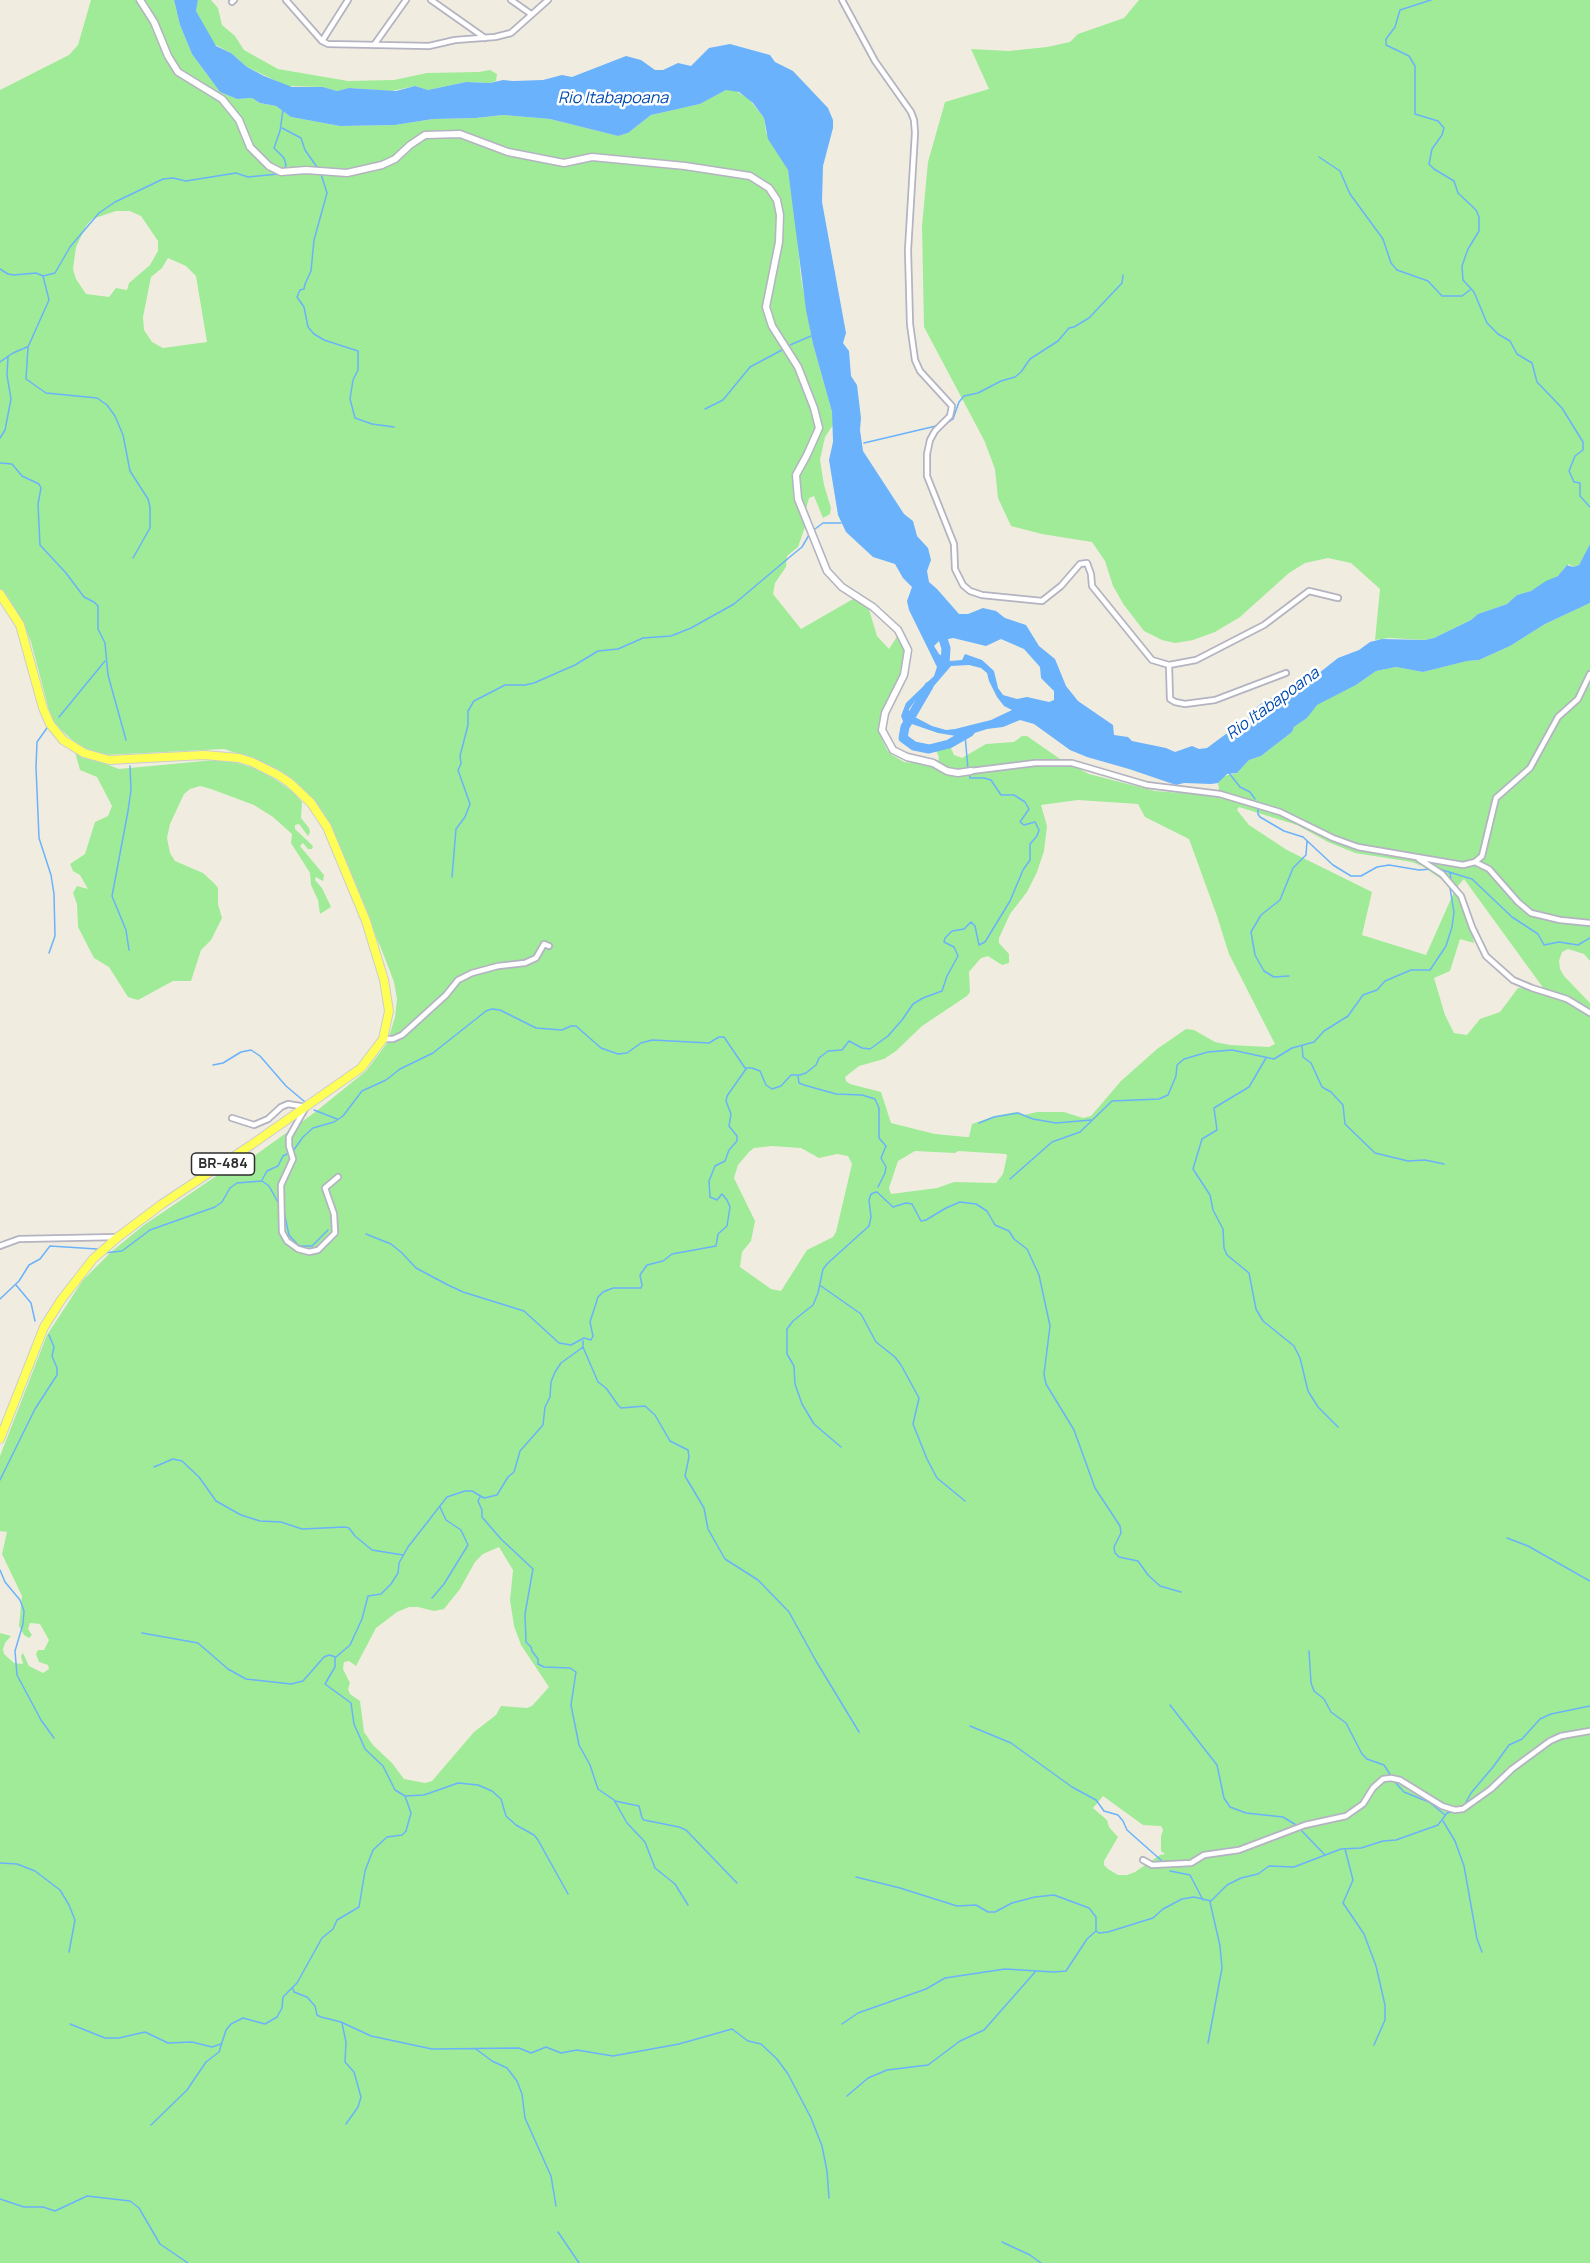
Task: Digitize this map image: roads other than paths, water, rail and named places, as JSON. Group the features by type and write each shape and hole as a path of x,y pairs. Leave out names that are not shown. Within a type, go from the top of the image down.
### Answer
{"main road":[{"name":"BR-484","path":"0,594 20,625 43,708 53,729 63,740 84,753 109,760 204,755 239,758 278,775 290,783 310,803 327,828 372,939 384,980 389,1011 383,1039 361,1068 162,1204 118,1237 86,1267 44,1327 0,1439"}],"street":[{"path":"140,0 154,22 168,56 178,72 222,99 239,120 250,147 269,166 281,172 306,170 347,173 395,159 425,135 460,134 508,152 564,163 592,157 685,166 750,176 769,188 777,200 780,215 779,242 766,307 772,326 798,367 819,428 796,475 798,499 827,570 842,587 873,607 898,630 908,650 904,675 885,713 882,730 892,750 907,757 933,763 947,771 968,772 1035,763 1072,763 1116,774 1147,785 1220,794 1280,812 1333,838 1358,847 1463,865 1475,862 1482,856 1496,798 1530,768 1558,717 1578,699 1590,674"},
{"path":"286,0 322,41 328,44 429,46 455,40 485,38 510,33 548,0"},
{"path":"291,5 295,0"},
{"path":"322,41 348,0"},
{"path":"374,45 405,0"},
{"path":"431,0 485,38"},
{"path":"511,0 531,14"},
{"path":"842,0 875,61 914,120 908,250 910,324 915,360 920,371 928,382 946,398 952,409 950,416 935,431 930,440 927,454 927,476 954,544 954,569 959,580 970,591 982,595 1042,601 1061,586 1080,564 1087,563 1092,586 1152,660 1169,665 1196,660 1264,625 1309,591 1338,598"},
{"path":"1169,665 1170,699 1185,704 1215,700 1286,673"},
{"path":"1417,858 1442,874 1461,896 1486,956 1513,980 1567,999 1590,1013"},
{"path":"1475,862 1489,869 1518,903 1531,913 1560,920 1590,923"},
{"path":"383,1039 393,1039 402,1035 458,980 472,973 498,966 525,963 536,958 544,944 549,946"},
{"path":"232,1118 254,1125 268,1119 280,1107 288,1104 306,1107 289,1137 293,1159 281,1185 282,1232 287,1241 298,1249 309,1252 318,1250 335,1233 334,1214 325,1188 338,1177"},
{"path":"0,1246 19,1239 118,1237"},
{"path":"1143,1860 1152,1865 1191,1863 1204,1855 1239,1850 1305,1825 1346,1816 1363,1804 1373,1788 1383,1779 1400,1780 1443,1806 1455,1810 1462,1809 1491,1789 1512,1769 1550,1741 1561,1736 1590,1731"}],"water":[{"name":"Rio Itabapoana","path":"174,0 198,0 196,11 216,46 231,53 247,67 292,87 323,87 337,91 349,88 396,91 415,86 428,90 466,82 543,80 562,75 572,77 626,56 641,60 655,70 663,70 678,63 691,66 709,48 730,44 770,55 775,62 793,71 828,108 833,120 823,166 822,202 846,333 843,343 849,351 851,376 857,385 863,451 904,514 913,521 917,536 928,548 931,560 927,571 929,582 959,614 968,614 983,608 996,611 1005,618 1026,625 1039,646 1055,659 1066,686 1078,701 1113,725 1114,735 1128,737 1132,741 1175,752 1192,746 1199,749 1207,748 1249,717 1259,705 1293,686 1309,681 1338,658 1359,650 1370,642 1382,639 1425,640 1434,638 1471,620 1478,614 1507,604 1517,595 1531,591 1558,576 1567,565 1573,567 1579,565 1590,544 1590,603 1545,624 1510,646 1479,660 1423,672 1396,667 1376,671 1356,685 1317,705 1307,718 1294,727 1292,732 1261,756 1249,760 1237,773 1227,774 1218,783 1176,785 1087,757 1070,750 1034,724 1020,720 1003,727 987,729 962,737 938,733 903,721 901,716 906,703 934,676 937,667 909,610 907,601 912,587 903,578 895,564 873,557 846,532 838,515 829,460 833,442 832,412 806,310 788,170 768,139 764,118 753,103 739,92 726,90 700,104 651,115 628,133 618,136 550,119 503,115 433,119 395,125 340,126 291,117 276,106 260,103 252,98 237,99 220,92 192,54 180,25","holes":["953,638 986,646 1001,639 1024,649 1040,667 1041,678 1054,691 1054,700 1049,702 1027,697 1017,699 1003,695 998,688 994,671 982,660 965,654 962,660 950,661 939,654 934,646 939,641","969,665 981,668 987,673 997,697 1004,706 1012,710 991,720 946,730 932,726 909,714 909,709 915,701 933,687 951,666"]}],"waterway":[{"path":"1431,0 1400,10 1395,27 1386,39 1386,45 1409,56 1415,66 1415,114 1438,121 1444,128 1432,149 1429,164 1454,181 1458,193 1476,210 1479,217 1479,231 1468,249 1462,266 1463,280 1474,292 1487,323 1498,334 1510,341 1517,354 1532,363 1537,382 1562,408 1583,442 1583,450 1575,456 1569,471 1574,482 1580,483 1580,496 1590,507"},
{"path":"283,110 280,131 274,148 284,158 286,165 284,170"},
{"path":"282,128 301,138 305,150 319,170"},
{"path":"1319,157 1340,171 1350,194 1383,239 1391,263 1397,270 1428,281 1442,296 1462,296 1470,290"},
{"path":"0,269 14,275 36,273 43,276 55,273 70,247 99,213 115,202 163,179 173,178 186,181 236,173 248,177 278,174"},
{"path":"321,174 327,193 314,240 311,271 304,289 300,290 297,297 304,307 308,327 314,334 324,340 358,351 358,370 353,380 350,399 355,418 372,424 394,427"},
{"path":"947,423 953,419 959,402 964,396 978,393 1001,381 1015,377 1030,359 1058,341 1069,328 1089,318 1122,283 1123,275"},
{"path":"43,276 49,300 28,347 26,379 46,393 97,398 107,405 115,416 123,435 130,471 148,499 150,507 150,528 133,558"},
{"path":"790,345 811,336"},
{"path":"0,362 27,347"},
{"path":"705,409 723,400 750,367 782,350"},
{"path":"0,438 5,430 11,399 7,375 8,357"},
{"path":"864,443 936,426"},
{"path":"0,463 12,464 22,476 39,484 41,488 38,504 40,545 84,597 98,606 98,629 105,643 108,675 126,740"},
{"path":"815,529 823,523 841,523"},
{"path":"452,877 456,829 465,817 470,804 458,770 468,725 468,711 474,701 505,685 534,683 575,665 598,651 618,649 643,638 671,636 691,628 734,604 802,547 809,535"},
{"name":"Rio Itabapoana","path":"940,630 946,648 943,668"},
{"path":"59,717 105,661"},
{"name":"Rio Itabapoana","path":"929,686 905,727 903,738 914,746 929,749 949,744 970,732"},
{"path":"47,728 37,742 36,767 39,838 51,875 54,894 55,936 49,953"},
{"path":"965,735 968,769"},
{"path":"129,950 126,930 112,896 131,790 130,766"},
{"path":"293,1151 313,1128 334,1122 343,1116 362,1091 433,1053 486,1011 492,1009 500,1010 536,1028 562,1030 576,1026 601,1048 618,1054 627,1053 641,1043 652,1040 709,1043 719,1037 724,1037 745,1068 760,1071 766,1085 772,1089 781,1086 791,1075 806,1073 828,1051 842,1050 849,1041 862,1048 870,1049 888,1036 913,1004 942,991 958,956 954,947 944,942 952,931 964,929 971,922 975,926 979,945 985,942 1010,901 1023,870 1030,860 1030,844 1039,830 1035,822 1024,825 1020,822 1029,809 1025,802 1014,795 1001,795 991,780 970,778 969,773"},
{"path":"1229,773 1240,787 1250,792 1255,799"},
{"path":"1258,809 1260,817 1284,831 1303,837 1333,865 1351,876 1361,876 1377,867 1389,865 1419,870 1432,869"},
{"path":"1289,976 1274,977 1264,971 1255,955 1251,932 1261,915 1280,900 1293,868 1306,855 1307,841"},
{"path":"1439,869 1472,879 1512,917 1538,934 1544,945 1559,942 1578,945 1590,938"},
{"path":"1450,872 1451,881"},
{"path":"1010,1179 1052,1142 1080,1132 1112,1101 1159,1099 1168,1095 1176,1076 1177,1065 1184,1059 1208,1052 1232,1050 1274,1059 1292,1048 1314,1042 1324,1031 1348,1016 1363,995 1377,990 1385,981 1411,970 1430,970 1446,946 1452,927 1454,912 1450,888"},
{"path":"1302,1046 1303,1057 1311,1063 1322,1087 1331,1092 1343,1105 1345,1124 1375,1153 1408,1161 1425,1160 1444,1164"},
{"path":"213,1065 223,1063 241,1052 251,1050 260,1056 286,1086 305,1102"},
{"path":"1266,1058 1249,1087 1214,1108 1217,1130 1202,1139 1193,1169 1210,1195 1213,1210 1223,1229 1224,1248 1227,1255 1249,1273 1256,1309 1263,1321 1294,1346 1300,1358 1308,1391 1318,1407 1338,1427"},
{"path":"366,1234 391,1244 416,1268 448,1285 524,1311 559,1343 571,1345 584,1338 591,1340 593,1336 590,1322 598,1297 603,1292 613,1288 641,1288 640,1275 647,1265 663,1261 672,1254 716,1246 718,1234 727,1226 730,1207 722,1194 717,1200 710,1197 709,1181 715,1166 725,1161 729,1150 737,1141 737,1136 729,1126 731,1114 726,1101 727,1096 746,1069"},
{"path":"798,1076 799,1083 804,1085 836,1094 862,1095 875,1099 879,1108 879,1138 886,1146 881,1158 886,1167 885,1173 878,1187"},
{"path":"314,1110 337,1119"},
{"path":"979,1123 994,1117 1018,1113 1033,1119 1056,1123 1091,1120"},
{"path":"262,1180 267,1171 278,1166 283,1156 289,1153"},
{"path":"104,1253 122,1251 150,1230 215,1207 237,1183 262,1181 269,1186 279,1204"},
{"path":"841,1447 814,1424 802,1404 795,1384 794,1366 787,1354 787,1329 793,1321 813,1305 823,1269 869,1226 871,1217 869,1200 871,1194 876,1192"},
{"path":"877,1192 893,1207 906,1203 912,1204 921,1221 960,1202 976,1204 987,1211 995,1225 1009,1231 1014,1239 1027,1249 1039,1275 1050,1326 1044,1374 1046,1384 1074,1430 1095,1488 1120,1526 1121,1533 1114,1547 1115,1553 1119,1557 1138,1561 1160,1586 1181,1592"},
{"path":"283,1207 289,1235 299,1246 312,1246 328,1230"},
{"path":"0,1299 19,1281 29,1265 40,1259 50,1246 97,1249"},
{"path":"16,1285 31,1303 35,1321"},
{"path":"821,1286 861,1314 876,1342 895,1357 901,1365 919,1398 913,1424 927,1459 937,1478 965,1501"},
{"path":"0,1480 35,1409 57,1375 52,1356 54,1347 49,1335"},
{"path":"583,1341 583,1347 598,1382 606,1388 618,1405 621,1408 645,1406 655,1415 670,1441 688,1450 685,1476 704,1508 708,1529 725,1559 758,1580 789,1612 859,1732"},
{"path":"142,1633 198,1643 228,1669 246,1679 291,1684 303,1681 324,1657 329,1655 336,1657 350,1645 362,1619 368,1596 381,1594 391,1584 408,1547 447,1497 465,1491 472,1491 484,1498 497,1495 508,1477 514,1472 520,1451 543,1425 545,1407 550,1397 551,1382 555,1372 561,1363 583,1347"},
{"path":"154,1467 173,1459 182,1461 199,1477 216,1501 241,1515 260,1521 281,1522 302,1529 345,1527 349,1528 372,1550 403,1555"},
{"path":"480,1497 478,1501 482,1517 501,1539 533,1569 525,1614 526,1642 538,1659 538,1664 544,1667 570,1668 576,1672 571,1705 579,1745 590,1765 598,1789 614,1800 627,1823 645,1842 655,1868 675,1884 688,1905"},
{"path":"432,1598 444,1584 468,1545 461,1530 446,1520 440,1507"},
{"path":"1507,1538 1528,1546 1590,1581"},
{"path":"0,1570 5,1582 20,1600 24,1611 23,1624 15,1651 17,1675 41,1720 54,1738"},
{"path":"1309,1651 1311,1683 1314,1691 1324,1699 1331,1712 1346,1723 1362,1754 1367,1759 1384,1765 1391,1776"},
{"path":"335,1658 335,1667 325,1684 351,1703 354,1724 365,1749 383,1766 395,1790 405,1796 424,1795 458,1783 478,1785 492,1791 501,1799 506,1816 538,1840 568,1894"},
{"path":"1170,1705 1217,1765 1224,1798 1230,1807 1246,1813 1283,1817 1296,1825"},
{"path":"1464,1806 1471,1793 1509,1745 1522,1739 1540,1719 1551,1714 1590,1706"},
{"path":"970,1726 1011,1743 1072,1787 1096,1800 1104,1811 1118,1815 1127,1830 1162,1861"},
{"path":"1393,1780 1404,1792 1429,1802 1445,1815"},
{"path":"151,2125 187,2090 206,2062 219,2052 226,2030 231,2024 243,2018 265,2024 277,2017 282,2008 283,1997 297,1983 322,1938 333,1929 337,1920 359,1907 365,1871 373,1850 387,1837 402,1835 406,1831 411,1813 405,1796"},
{"path":"615,1801 639,1806 644,1820 686,1830 737,1883"},
{"path":"1096,1931 1108,1932 1153,1918 1163,1909 1182,1899 1194,1897 1211,1901 1227,1885 1241,1878 1258,1874 1269,1866 1294,1867 1341,1849 1361,1848 1383,1841 1396,1840 1438,1825 1447,1813 1452,1812"},
{"path":"1443,1821 1455,1841 1464,1866 1477,1939 1482,1952"},
{"path":"1300,1829 1325,1855"},
{"path":"1345,1849 1353,1880 1343,1903 1364,1934 1376,1966 1385,2005 1385,2020 1374,2045"},
{"path":"0,1863 17,1864 35,1871 60,1890 75,1920 69,1952"},
{"path":"1170,1871 1190,1875 1203,1900"},
{"path":"842,2024 858,2013 926,1989 945,1978 1005,1969 1066,1971 1087,1939 1096,1931 1096,1917 1089,1908 1054,1895 1035,1897 1012,1903 995,1912 988,1912 976,1905 957,1906 856,1877"},
{"path":"1208,2043 1222,1968 1220,1946 1210,1902"},
{"path":"847,2096 868,2078 887,2070 928,2065 960,2041 984,2030 1036,1971"},
{"path":"293,1989 294,1992 307,1997 315,2006 317,2015 321,2017 341,2022 371,2036 432,2049 519,2048 531,2053 546,2047 561,2053 577,2050 613,2056 679,2044 732,2029 748,2041 761,2044 777,2059 788,2074 811,2118 822,2146 829,2198"},
{"path":"342,2023 346,2042 345,2062 354,2072 361,2097 358,2107 346,2124"},
{"path":"70,2024 105,2038 119,2038 145,2032 168,2043 192,2042 212,2047 221,2044"},
{"path":"476,2049 492,2061 507,2068 517,2081 522,2094 525,2118 551,2176 556,2206"},
{"path":"0,2199 24,2207 43,2207 55,2211 87,2196 130,2201 139,2208 160,2244 188,2263"},
{"path":"558,2232 579,2263"},
{"path":"1002,2242 1030,2255 1041,2263"}]}
